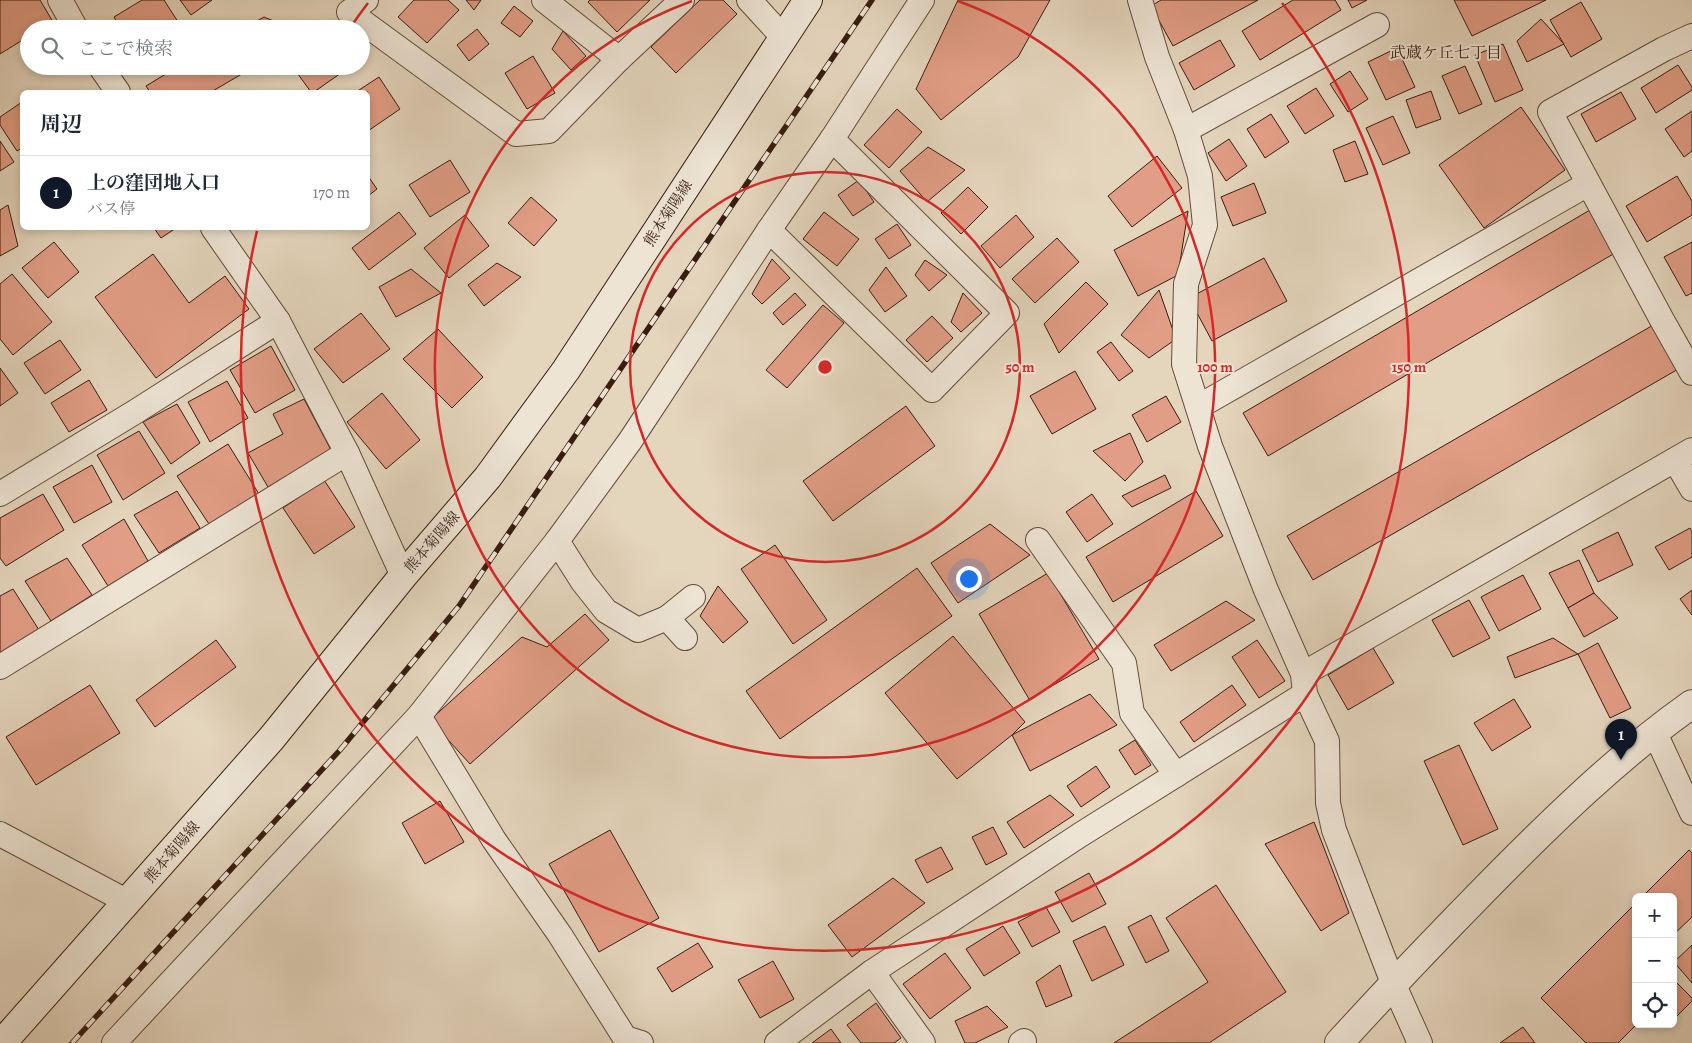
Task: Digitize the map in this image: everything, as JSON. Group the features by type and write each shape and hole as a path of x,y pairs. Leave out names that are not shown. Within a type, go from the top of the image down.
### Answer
{"main road":[{"name":"熊本菊陽線","path":"2,1043 271,739 403,576 488,477 566,370 808,0"},
{"path":"1339,1043 1393,983 1544,829 1654,731 1692,704"}],"street":[{"path":"60,0 71,20"},
{"path":"360,20 349,12 366,0"},
{"path":"544,0 619,59"},
{"path":"370,27 516,134 549,131 619,59 682,0"},
{"path":"749,0 783,37"},
{"path":"114,1043 418,716 557,541 630,441 769,230 832,139 922,0"},
{"path":"1140,0 1157,57 1186,130 1200,176 1205,225 1186,284 1184,364 1210,446 1327,741 1328,803 1334,830 1393,983 1420,1043"},
{"path":"1186,130 1377,26"},
{"path":"1692,36 1664,49 1550,112 1692,373"},
{"path":"106,75 117,90"},
{"path":"769,230 932,390 1007,313 832,139"},
{"path":"1198,408 1588,184"},
{"path":"214,230 278,321 347,453 403,576"},
{"path":"0,494 135,412 278,321"},
{"path":"0,667 347,453"},
{"path":"777,1043 872,972 1080,835 1176,775 1304,684 1683,455 1692,489"},
{"path":"1038,540 1124,663 1132,713 1176,775"},
{"path":"557,541 583,582 606,611 638,630 667,618 693,597"},
{"path":"667,618 685,638"},
{"path":"418,716 494,840 560,935 626,1038 641,1043"},
{"path":"1654,731 1692,813"},
{"path":"0,834 128,902"},
{"path":"872,972 923,1043"}],"building":[{"path":"0,0 40,0 52,20 20,20 20,42 0,54"},
{"path":"142,0 164,0 177,20 116,20 114,17"},
{"path":"180,0 212,0 191,15"},
{"path":"414,0 448,0 459,10 427,43 398,17"},
{"path":"466,0 481,0 474,10"},
{"path":"590,0 650,0 617,32 588,2"},
{"path":"700,0 723,0 737,14 676,73 651,47"},
{"path":"958,0 1050,0 1018,57 941,120 916,89"},
{"path":"1161,0 1258,0 1173,46 1151,6"},
{"path":"1293,0 1335,0 1341,10 1260,60 1242,31"},
{"path":"1348,0 1367,0 1352,8"},
{"path":"1454,0 1546,0 1472,36"},
{"path":"1581,2 1602,39 1571,57 1550,20"},
{"path":"514,6 533,21 520,37 501,23"},
{"path":"264,17 271,20 259,20"},
{"path":"1541,19 1564,44 1527,62 1517,41"},
{"path":"477,29 489,44 469,61 457,45"},
{"path":"563,31 586,56 571,70 552,49"},
{"path":"1220,40 1235,66 1194,90 1179,63"},
{"path":"1503,44 1523,90 1495,102 1475,55"},
{"path":"1397,48 1415,87 1386,100 1368,62"},
{"path":"533,56 555,93 527,109 505,73"},
{"path":"1678,65 1692,90 1656,113 1641,88"},
{"path":"1465,66 1482,104 1459,114 1442,76"},
{"path":"1350,71 1368,99 1348,112 1330,84"},
{"path":"164,75 240,75 214,90 149,90 146,86"},
{"path":"299,75 338,75 317,90 310,90"},
{"path":"379,77 400,109 370,130 370,90 359,90"},
{"path":"1316,88 1334,116 1305,134 1287,106"},
{"path":"1431,91 1441,119 1416,128 1406,100"},
{"path":"1621,92 1636,119 1596,142 1581,114"},
{"path":"20,103 20,149 17,151 0,125 0,117"},
{"path":"1521,107 1565,170 1484,228 1439,165"},
{"path":"897,109 922,132 889,168 864,145"},
{"path":"1692,111 1692,151 1684,157 1665,129"},
{"path":"1271,114 1289,142 1265,158 1247,129"},
{"path":"1393,116 1410,153 1383,165 1366,128"},
{"path":"1229,139 1247,166 1226,181 1208,153"},
{"path":"0,141 14,162 0,171"},
{"path":"1355,141 1368,174 1345,182 1333,150"},
{"path":"928,147 965,170 927,202 900,171"},
{"path":"1157,156 1182,188 1132,227 1108,196"},
{"path":"450,160 470,192 430,217 409,185"},
{"path":"1677,176 1692,201 1692,215 1647,242 1626,206"},
{"path":"370,179 377,189 370,194"},
{"path":"859,180 874,202 853,216 838,195"},
{"path":"1254,183 1266,213 1233,226 1221,197"},
{"path":"968,187 988,207 961,234 941,213"},
{"path":"531,197 557,220 534,246 508,223"},
{"path":"8,205 18,246 0,256 0,210"},
{"path":"1590,210 1615,253 1268,456 1243,413"},
{"path":"1188,211 1178,275 1138,296 1114,250"},
{"path":"399,212 416,234 369,270 352,248"},
{"path":"824,212 859,239 837,266 803,239"},
{"path":"465,215 489,246 449,278 424,248"},
{"path":"1016,215 1034,237 1000,268 981,246"},
{"path":"897,224 911,245 889,259 875,239"},
{"path":"155,230 173,230 161,238"},
{"path":"1057,238 1079,262 1035,303 1012,279"},
{"path":"54,242 79,272 48,298 22,268"},
{"path":"1692,242 1692,293 1686,296 1664,257"},
{"path":"153,254 189,303 225,276 249,309 156,378 95,297"},
{"path":"1264,258 1287,301 1212,341 1189,298"},
{"path":"772,259 790,278 762,304 752,294"},
{"path":"925,260 947,275 929,291 915,275"},
{"path":"497,263 521,277 484,306 468,285"},
{"path":"886,267 907,296 885,312 869,290"},
{"path":"411,269 441,293 396,317 379,287"},
{"path":"12,274 52,322 13,355 0,339 0,284"},
{"path":"1086,282 1108,304 1059,353 1044,324"},
{"path":"1159,290 1176,339 1149,358 1121,335"},
{"path":"795,293 806,305 783,325 773,313"},
{"path":"963,293 982,313 961,332 951,322"},
{"path":"823,305 844,323 787,388 766,370"},
{"path":"361,313 390,349 343,383 314,349"},
{"path":"932,316 953,338 927,362 906,340"},
{"path":"1662,320 1687,364 1313,580 1287,536"},
{"path":"438,329 483,377 452,408 403,359"},
{"path":"60,340 81,370 45,394 24,363"},
{"path":"1111,342 1133,371 1119,381 1097,352"},
{"path":"271,346 295,390 255,413 230,370"},
{"path":"0,368 18,393 0,406"},
{"path":"1075,371 1096,409 1052,434 1030,396"},
{"path":"89,380 107,410 69,432 51,403"},
{"path":"227,381 248,418 210,442 188,402"},
{"path":"382,393 420,440 386,469 347,422"},
{"path":"1166,396 1181,422 1147,442 1132,415"},
{"path":"304,399 331,450 268,487 248,453 283,434 273,414"},
{"path":"177,404 200,443 171,464 143,422"},
{"path":"906,406 935,446 833,521 803,481"},
{"path":"139,431 165,473 123,500 97,455"},
{"path":"1130,433 1143,462 1125,481 1093,451"},
{"path":"228,444 259,494 209,524 177,476"},
{"path":"92,465 112,502 74,523 53,487"},
{"path":"1165,475 1171,488 1132,507 1122,496"},
{"path":"324,480 355,527 314,554 283,508"},
{"path":"177,491 200,528 159,553 134,515"},
{"path":"1196,491 1223,536 1113,602 1086,557"},
{"path":"43,494 64,530 6,566 0,558 0,518"},
{"path":"1092,494 1113,524 1087,542 1066,512"},
{"path":"124,519 148,561 108,586 82,545"},
{"path":"990,524 1030,555 958,603 931,563"},
{"path":"1690,528 1692,532 1692,557 1669,570 1655,547"},
{"path":"1618,532 1633,565 1598,582 1582,550"},
{"path":"775,545 827,620 793,644 741,569"},
{"path":"67,558 92,595 51,621 25,581"},
{"path":"1579,560 1594,593 1568,608 1549,573"},
{"path":"917,568 952,616 780,739 746,691"},
{"path":"1048,573 1099,659 1029,699 979,614"},
{"path":"1523,575 1541,609 1499,631 1481,597"},
{"path":"718,586 748,622 723,643 700,616"},
{"path":"13,589 39,630 0,654 0,596"},
{"path":"1692,590 1692,615 1680,599"},
{"path":"1594,593 1618,618 1584,637 1568,608"},
{"path":"1469,600 1490,638 1453,657 1432,620"},
{"path":"1226,601 1255,620 1171,671 1154,645"},
{"path":"585,614 609,640 470,764 430,720 522,637 547,647"},
{"path":"953,636 1025,722 1012,735 957,779 885,693"},
{"path":"1553,638 1578,654 1515,678 1507,657"},
{"path":"216,640 236,667 155,727 136,700"},
{"path":"1257,640 1285,681 1259,698 1232,657"},
{"path":"1598,643 1631,708 1610,718 1578,654"},
{"path":"1373,648 1394,683 1348,710 1328,675"},
{"path":"90,685 120,733 36,785 6,737"},
{"path":"1232,685 1246,705 1194,742 1180,722"},
{"path":"1090,694 1117,725 1030,771 1012,735"},
{"path":"1514,699 1531,727 1492,751 1474,723"},
{"path":"1135,740 1151,765 1135,775 1119,750"},
{"path":"1459,745 1498,829 1463,845 1424,761"},
{"path":"1096,766 1110,787 1081,807 1067,786"},
{"path":"1050,795 1074,815 1024,848 1007,822"},
{"path":"440,801 464,842 425,864 402,823"},
{"path":"1314,822 1349,913 1321,931 1265,844"},
{"path":"993,827 1007,854 986,865 972,837"},
{"path":"610,830 659,918 599,952 549,864"},
{"path":"941,847 953,869 927,883 915,860"},
{"path":"1689,850 1692,853 1692,917 1677,931 1677,893 1646,893"},
{"path":"1089,873 1106,904 1072,922 1055,892"},
{"path":"893,878 925,903 852,957 828,925"},
{"path":"1216,885 1286,992 1209,1043 1114,1043 1208,982 1166,918"},
{"path":"1046,907 1060,932 1032,947 1018,922"},
{"path":"1632,907 1633,1028 1618,1043 1586,1043 1541,998"},
{"path":"1151,915 1169,951 1146,963 1128,927"},
{"path":"1003,926 1020,953 984,976 966,949"},
{"path":"1105,926 1124,965 1092,981 1073,941"},
{"path":"698,943 713,967 672,992 657,968"},
{"path":"1692,945 1692,983 1677,966 1677,959"},
{"path":"945,953 971,988 930,1019 903,984"},
{"path":"773,961 794,999 760,1018 738,980"},
{"path":"1060,965 1072,996 1046,1007 1036,982"},
{"path":"1677,983 1692,998 1692,1001 1677,1016"},
{"path":"876,1003 901,1038 894,1043 861,1043 847,1025"},
{"path":"987,1006 1008,1027 975,1043 965,1043 955,1021"},
{"path":"1523,1027 1535,1043 1500,1043"},
{"path":"831,1029 841,1043 812,1043"}],"railway":[{"path":"72,1043 340,750 459,606 872,0"}],"place":[{"name":"上の窪団地入口","path":"1621,760"}],"district":[{"name":"武蔵ケ丘七丁目","path":"1446,52"}]}
